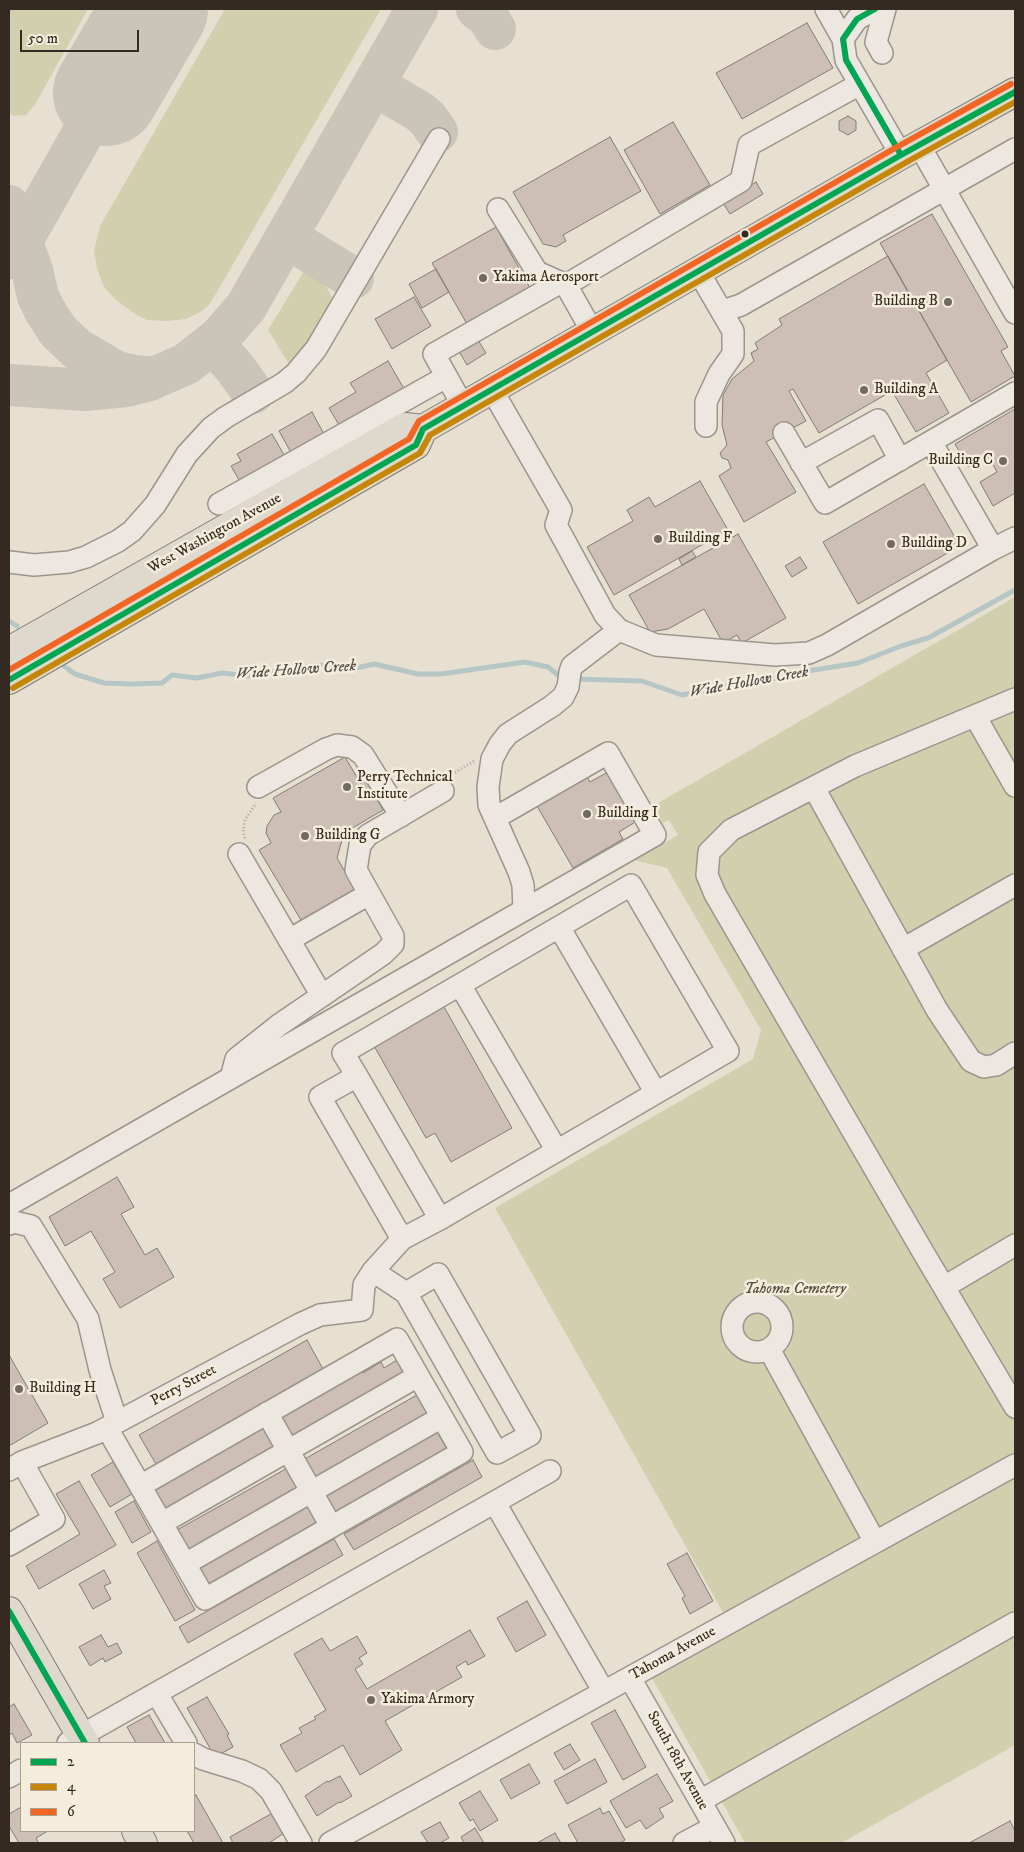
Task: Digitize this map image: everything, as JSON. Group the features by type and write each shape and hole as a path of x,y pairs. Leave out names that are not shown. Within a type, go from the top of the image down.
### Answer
{"main road":[{"name":"West Washington Avenue","path":"9,680 416,445 424,429 463,406 910,150 1015,92"},
{"name":"West Washington Avenue","path":"9,651 405,427 424,429"},
{"path":"9,1611 78,1741"},
{"path":"137,1832 143,1843"}],"street":[{"path":"826,9 843,39 846,60 860,84 910,150 944,189 1015,313"},
{"path":"843,39 857,19 875,9"},
{"path":"882,53 876,42 885,9"},
{"path":"463,406 434,354 741,181 749,145 860,84"},
{"path":"9,562 34,565 69,562 86,557 118,541 132,531 156,505 187,454 205,434 226,418 284,383 296,373 316,349 439,139"},
{"path":"723,311 741,305 1015,149"},
{"path":"498,209 537,272 563,283 592,331"},
{"path":"698,271 733,331 733,354 719,374 706,402 706,426"},
{"path":"219,504 446,377"},
{"path":"492,390 561,510 556,525 605,615 619,630 656,645 775,655 809,653 827,645 1015,538"},
{"path":"784,433 825,503 1015,393"},
{"path":"802,463 878,420 900,460"},
{"path":"931,442 993,550"},
{"path":"524,910 519,872 489,805 488,787 492,759 508,734 563,698 578,662 619,630"},
{"path":"1015,699 855,766 731,830 709,852 707,875 720,903 1015,1407"},
{"path":"975,716 1015,786"},
{"path":"258,787 326,749 337,745 352,747 363,755 401,816"},
{"path":"9,1205 655,835 608,753 495,818"},
{"path":"814,788 936,1010 971,1061 984,1067 996,1065 1015,1052"},
{"path":"231,1078 236,1059 279,1025 383,954 393,944 393,936 356,870 360,844 368,835 443,791"},
{"path":"240,854 322,996"},
{"path":"406,1292 438,1274 530,1435 497,1453 406,1292 373,1272 402,1240 440,1219 728,1051 631,885 343,1053 440,1219"},
{"path":"903,949 1015,885"},
{"path":"289,940 369,894"},
{"path":"559,927 656,1093"},
{"path":"460,985 556,1151"},
{"path":"357,1076 320,1097 402,1240"},
{"path":"9,1224 14,1222 31,1226 88,1319 112,1425 140,1486 205,1598 462,1452 397,1339 140,1486"},
{"path":"944,1288 1015,1245"},
{"name":"Perry Street","path":"15,1466 112,1425 320,1315 362,1310 364,1285 373,1272"},
{"path":"769,1349 876,1542"},
{"path":"162,1523 418,1376"},
{"path":"267,1413 332,1526"},
{"path":"185,1564 442,1417"},
{"name":"Tahoma Avenue","path":"330,1843 1015,1465"},
{"path":"9,1545 54,1519 15,1466"},
{"path":"78,1741 157,1694 550,1471"},
{"path":"495,1503 604,1692"},
{"path":"700,1801 1015,1623"},
{"name":"South 18th Avenue","path":"630,1678 719,1835"},
{"path":"157,1694 185,1742"},
{"path":"195,1755 259,1779 271,1792 302,1843"},
{"path":"9,1777 20,1771"},
{"path":"684,1843 719,1835"}],"path":[{"path":"240,854 249,849 243,832 248,812 264,796 258,787"}],"green space":[{"path":"9,9 88,9 36,103 26,115 13,116 9,112"},
{"path":"225,9 381,9 210,304 202,311 186,319 167,321 147,320 116,300 104,287 97,269 94,251 100,226"},
{"path":"310,270 319,273 338,309 292,369 268,330 304,271"},
{"name":"Tahoma Cemetery","path":"1015,597 1015,1745 841,1843 745,1843 652,1678 734,1632 495,1208 753,1059 761,1030 667,868 634,860 678,835 669,820 663,823 653,806"}],"building":[{"path":"807,23 833,68 742,119 716,73"},
{"path":"848,116 856,121 856,130 848,135 839,130 839,121"},
{"path":"673,122 710,185 660,214 624,150"},
{"path":"610,137 641,191 563,235 566,241 556,247 543,244 513,192"},
{"path":"756,182 763,194 730,214 723,203"},
{"name":"Building B","path":"932,214 1008,347 1001,351 1015,376 971,402 880,243"},
{"name":"Yakima Aerosport","path":"496,227 530,288 467,324 432,263"},
{"name":"Building A","path":"888,256 947,360 926,373 949,413 916,432 892,391 819,433 793,389 789,391 806,421 766,442 796,492 744,522 719,476 731,468 728,460 722,458 720,453 727,445 722,425 723,395 732,379 754,361 751,353 758,349 755,343 782,325 779,319"},
{"path":"436,269 449,292 422,308 409,284"},
{"path":"414,297 431,326 392,349 375,319"},
{"path":"475,335 486,353 467,365 456,346"},
{"path":"388,361 407,394 342,430 329,408 356,392 350,383"},
{"name":"Building C","path":"1015,409 1015,493 993,506 980,482 997,472 988,456 968,467 955,444"},
{"path":"312,412 326,438 293,456 279,431"},
{"path":"272,434 287,460 242,485 231,466 241,461 237,454"},
{"name":"Building F","path":"700,481 728,530 614,595 587,547 633,521 627,510 649,497 655,507"},
{"name":"Building D","path":"924,484 960,546 858,604 823,542"},
{"path":"738,534 786,618 742,643 737,635 723,643 704,609 668,629 650,632 629,595"},
{"path":"692,551 696,557 682,565 679,559"},
{"path":"800,557 807,568 792,577 785,566"},
{"name":"Building G","path":"345,757 361,784 366,781 383,810 344,833 337,858 355,889 301,920 259,850 271,843 266,833 267,826 274,815 281,812 273,798"},
{"name":"Building I","path":"608,772 637,821 619,832 623,839 573,868 537,806 587,777 590,782"},
{"path":"443,1005 512,1128 451,1162 435,1133 426,1138 373,1044"},
{"path":"117,1177 134,1207 121,1214 145,1255 157,1248 174,1277 120,1308 103,1279 115,1272 91,1231 65,1246 49,1217"},
{"path":"307,1340 323,1369 156,1464 139,1435"},
{"name":"Building H","path":"9,1355 48,1423 9,1446"},
{"path":"397,1360 404,1373 291,1438 278,1415 361,1369 363,1373 381,1362 384,1368"},
{"path":"417,1395 428,1414 314,1479 303,1460"},
{"path":"266,1422 279,1445 165,1509 152,1486"},
{"path":"436,1430 447,1449 334,1513 322,1494"},
{"path":"473,1460 482,1477 354,1550 344,1534"},
{"path":"113,1462 132,1494 110,1507 91,1475"},
{"path":"291,1466 302,1485 188,1550 177,1530"},
{"path":"79,1481 116,1545 39,1589 26,1566 80,1534 56,1494"},
{"path":"134,1501 151,1532 132,1543 115,1512"},
{"path":"310,1501 321,1520 208,1585 197,1565"},
{"path":"334,1539 343,1555 188,1643 179,1627"},
{"path":"157,1541 195,1610 175,1621 137,1553"},
{"path":"687,1553 713,1601 690,1614 682,1598 685,1596 667,1564"},
{"path":"104,1570 111,1583 104,1586 111,1599 93,1609 79,1584"},
{"path":"527,1601 546,1635 516,1652 497,1618"},
{"name":"Yakima Armory","path":"470,1630 485,1656 468,1665 466,1661 456,1667 462,1677 385,1721 402,1750 360,1775 343,1745 296,1772 280,1745 302,1733 299,1728 316,1719 314,1717 326,1710 294,1654 322,1638 330,1651 357,1636 367,1653 359,1658 363,1664 355,1669 367,1689"},
{"path":"101,1635 108,1647 117,1643 122,1653 105,1662 103,1658 90,1666 79,1647"},
{"path":"207,1697 229,1734 227,1735 233,1747 215,1757 187,1708"},
{"path":"14,1704 32,1735 17,1743 12,1733 9,1735 9,1707"},
{"path":"615,1710 646,1767 623,1780 591,1723"},
{"path":"149,1715 164,1742 135,1742 127,1727"},
{"path":"570,1744 580,1760 564,1770 554,1753"},
{"path":"595,1759 607,1782 567,1804 554,1781"},
{"path":"529,1764 540,1783 511,1799 500,1780"},
{"path":"657,1774 673,1801 659,1809 664,1817 646,1829 640,1820 626,1828 610,1801"},
{"path":"340,1776 352,1796 317,1816 305,1796 327,1781"},
{"path":"480,1791 498,1820 480,1831 473,1819 470,1821 459,1803"},
{"path":"195,1796 223,1843 194,1843 188,1832 195,1832"},
{"path":"20,1808 20,1832 46,1832 36,1838 37,1843 19,1843 9,1826 9,1814"},
{"path":"600,1808 603,1814 609,1811 625,1840 620,1843 578,1843 568,1825"},
{"path":"276,1811 287,1831 269,1843 233,1843 230,1837"},
{"path":"1010,1821 1015,1831 1015,1843 969,1843"},
{"path":"440,1822 449,1838 440,1843 428,1843 421,1832"},
{"path":"475,1828 484,1843 464,1843 461,1837"},
{"path":"555,1833 561,1843 537,1843"}],"waterway":[{"name":"Wide Hollow Creek","path":"574,679 642,681 682,695 858,663 901,646 928,638 1015,590"},
{"name":"Wide Hollow Creek","path":"9,621 17,626"},
{"name":"Wide Hollow Creek","path":"64,666 75,674 104,683 131,684 162,683 172,675 197,678 222,673 249,676 325,665 352,669 374,664 418,674 441,674 525,662 548,667 563,679"}],"taxiway":[{"path":"9,385 85,390 127,386 147,381 186,364 219,338 246,307 417,9"},
{"path":"477,9 487,16 495,29"},
{"path":"374,85 420,112 437,132"},
{"path":"12,258 106,93"},
{"path":"9,206 32,270 38,296 58,331 77,349 117,372 148,377"},
{"path":"286,237 353,278"},
{"path":"213,343 235,368 253,393"}],"runway":[{"path":"106,93 155,9"}],"transit line":[{"name":"2","path":"875,9 857,19 843,39 846,60 901,155"},
{"name":"6","path":"9,670 409,439 419,421 897,147 1011,84"},
{"name":"2","path":"9,680 416,445 423,429 901,155 1015,92"},
{"name":"4","path":"13,688 420,453 430,435 1015,102"},
{"name":"2","path":"9,1611 84,1742"}],"place":[{"name":"Yakima Aerosport","path":"483,278"},
{"name":"Building B","path":"948,302"},
{"name":"Building A","path":"864,390"},
{"name":"Building C","path":"1003,461"},
{"name":"Building F","path":"658,539"},
{"name":"Building D","path":"891,544"},
{"name":"Perry Technical Institute","path":"347,787"},
{"name":"Building I","path":"587,814"},
{"name":"Building G","path":"305,836"},
{"name":"Building H","path":"19,1389"},
{"name":"Yakima Armory","path":"371,1700"}]}
